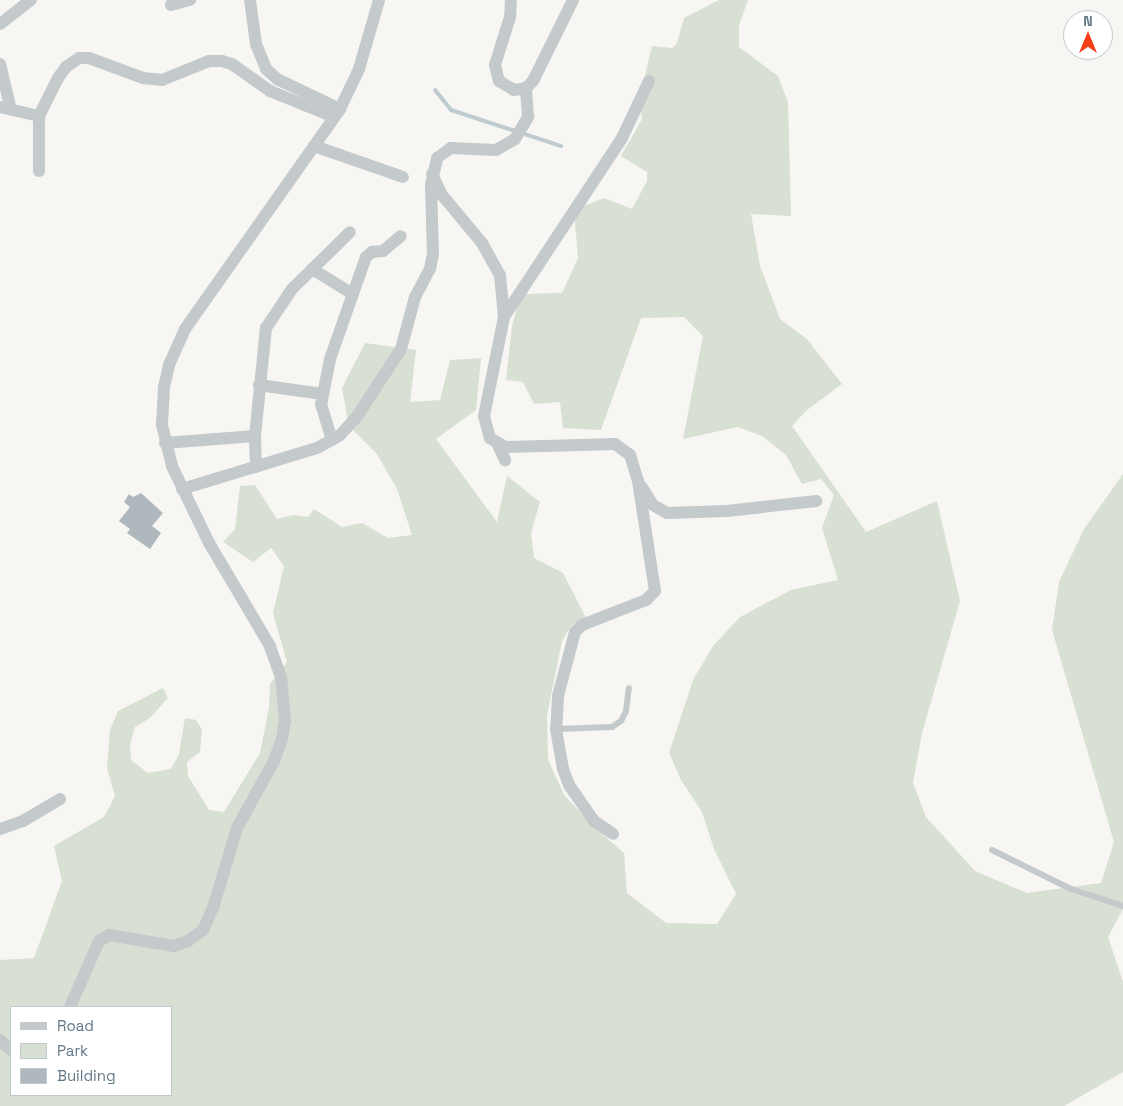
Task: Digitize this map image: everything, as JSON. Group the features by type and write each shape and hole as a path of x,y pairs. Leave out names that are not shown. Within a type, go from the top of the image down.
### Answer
{"street":[{"path":"0,24 31,0"},
{"path":"171,5 190,0"},
{"path":"250,0 256,44 266,68 277,79 337,113"},
{"path":"70,1006 99,941 109,935 174,946 188,941 203,930 213,908 237,828 274,761 282,739 285,721 281,677 270,646 209,543 182,489 165,444 162,425 166,377 185,329 337,113 358,69 378,0"},
{"path":"511,0 510,17 497,56 496,74 509,88 526,88"},
{"path":"182,489 256,467 332,440 356,418 401,349 412,305 432,261 432,174 437,158 450,148 496,150 519,134 528,117 526,88 540,71 572,0"},
{"path":"38,171 39,116 58,78 66,67 80,58 89,58 143,78 162,80 209,61 222,61 232,64 270,91 337,113"},
{"path":"0,64 6,109 39,116"},
{"path":"504,317 622,138 650,81"},
{"path":"314,146 403,177"},
{"path":"432,174 442,195 492,260 500,275 504,317 484,416 490,438 498,445 505,460"},
{"path":"256,467 255,436 266,328 292,289 350,232"},
{"path":"332,440 324,423 322,394 330,359 366,257 372,252 383,251 401,236"},
{"path":"312,269 354,294"},
{"path":"259,385 322,394"},
{"path":"165,444 255,436"},
{"path":"498,445 615,444 630,455 638,482 655,591 646,600 582,625 575,632 558,696 556,729 558,755 569,784 594,821 613,834"},
{"path":"638,482 653,505 667,513 728,511 816,501"},
{"path":"0,829 23,821 60,799"},
{"path":"0,1040 10,1049"}],"lane":[{"path":"556,729 612,727 621,721 626,711 629,688"},
{"path":"992,850 1071,889 1123,906"}],"green space":[{"path":"719,0 748,0 739,25 739,47 778,76 788,102 791,216 751,214 760,266 780,319 807,339 842,384 807,410 792,426 866,532 937,501 960,601 922,733 913,783 926,817 975,871 1027,893 1101,883 1114,842 1052,630 1059,582 1084,529 1123,474 1123,909 1108,937 1123,982 1123,1072 1064,1106 0,1106 0,960 34,958 62,881 54,846 104,817 115,796 107,768 110,730 118,711 163,688 168,698 150,718 135,727 130,745 131,760 148,773 171,769 179,754 185,718 196,720 202,730 200,752 187,762 188,776 209,810 224,812 260,753 269,708 270,684 287,662 273,613 284,566 271,548 253,562 223,542 235,529 240,486 255,485 277,519 294,515 308,517 314,509 342,527 362,523 388,538 412,535 397,489 377,454 349,426 342,388 365,343 416,350 410,402 440,400 450,360 481,358 476,410 436,439 497,522 507,476 540,502 531,533 534,558 563,573 586,618 571,626 562,641 547,715 548,759 564,795 595,828 624,853 627,893 666,923 717,924 736,894 714,849 702,812 681,780 669,753 693,680 713,646 740,617 791,590 838,580 822,528 834,495 821,479 802,484 786,455 762,436 738,427 683,439 703,336 684,317 641,318 601,430 563,428 560,402 534,404 523,382 506,380 512,326 521,294 562,293 578,258 574,210 604,198 632,209 647,181 647,172 621,156 642,119 639,100 652,46 672,48 677,43 684,18"}],"building":[{"path":"141,493 163,513 152,526 161,533 150,549 127,533 130,529 119,521 130,507 124,502 129,494 133,497"}],"waterway":[{"path":"435,90 451,110 561,146"}]}
